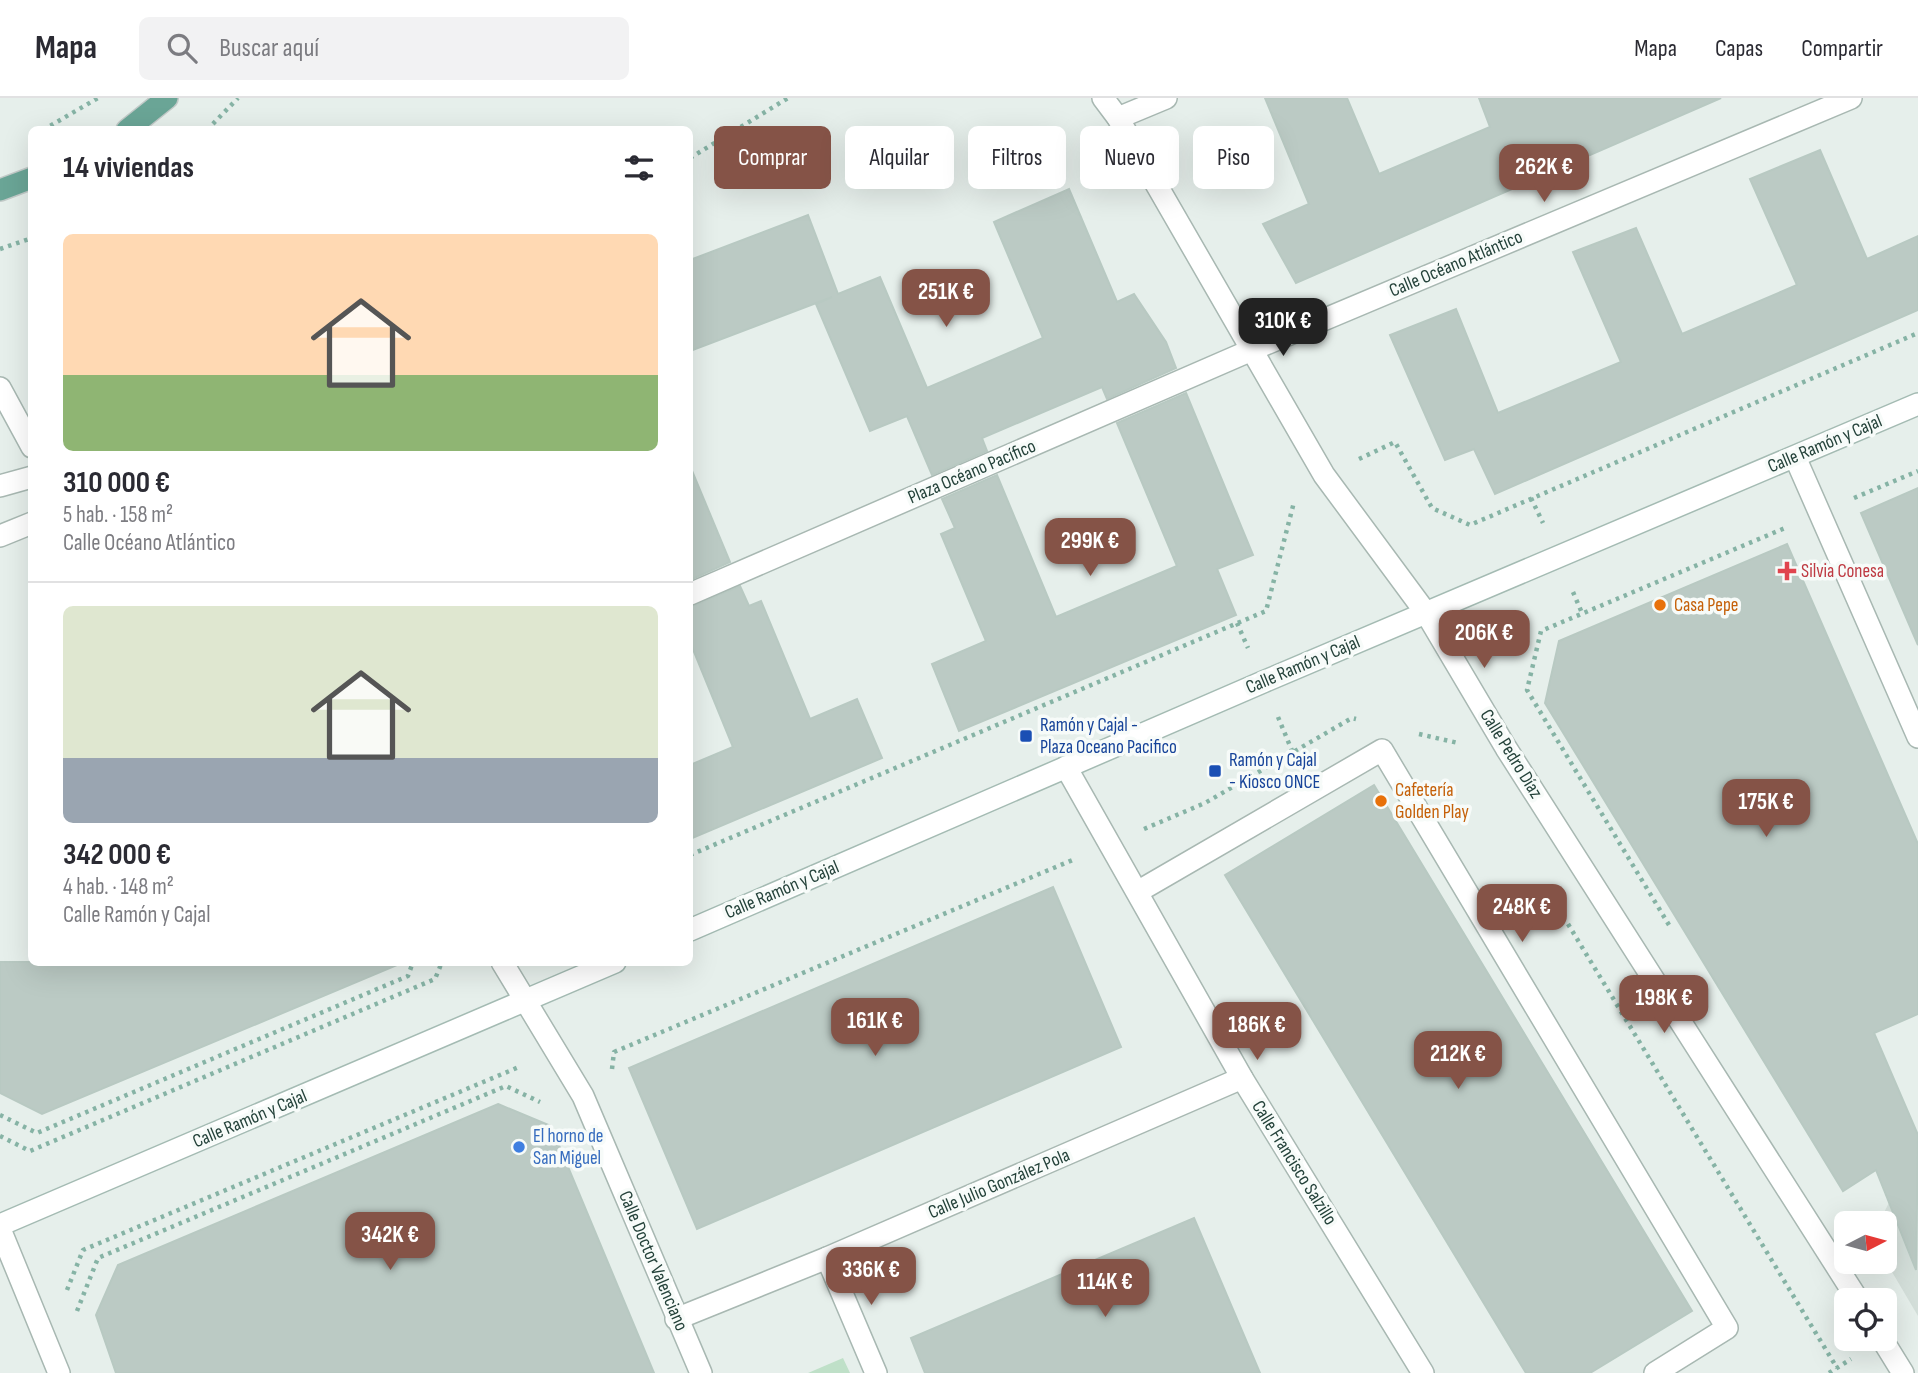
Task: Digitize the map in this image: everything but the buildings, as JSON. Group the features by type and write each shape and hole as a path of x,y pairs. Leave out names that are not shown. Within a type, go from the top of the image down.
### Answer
{"main road":[{"path":"132,126 167,98"},
{"path":"0,190 28,180"}],"street":[{"name":"Calle Pedro Díaz","path":"1103,98 1118,118 1254,349 1324,475 1426,613 1506,748 1850,1288"},
{"path":"1118,118 1166,98"},
{"name":"Calle Océano Atlántico","path":"1254,349 1851,98"},
{"name":"Plaza Océano Pacífico","path":"693,593 1254,349"},
{"path":"0,388 28,440"},
{"name":"Calle Ramón y Cajal","path":"693,929 1918,404"},
{"path":"1795,457 1918,737"},
{"path":"0,486 28,478"},
{"path":"0,536 28,525"},
{"path":"1139,891 1382,750 1727,1328 1655,1373"},
{"name":"Calle Francisco Salzillo","path":"1066,767 1139,891 1242,1079 1423,1373"},
{"name":"Calle Doctor Valenciano","path":"504,966 581,1092 701,1373"},
{"name":"Calle Ramón y Cajal","path":"0,1227 606,966"},
{"name":"Calle Julio González Pola","path":"676,1319 827,1258 1242,1079"},
{"path":"0,1227 59,1373"},
{"path":"827,1258 876,1373"},
{"path":"1889,1351 1903,1373"}],"path":[{"path":"50,126 98,98"},
{"path":"211,126 238,98"},
{"path":"693,156 788,98"},
{"path":"0,249 28,239"},
{"path":"1395,442 1432,508 1469,524 1918,333"},
{"path":"1527,690 1541,631 1918,471"},
{"path":"693,854 1266,611 1295,499"},
{"path":"43,1328 76,1314 98,1258 506,1086 554,1109 581,1092 610,1084 614,1052 1205,803 1352,718 1365,721"},
{"path":"1406,731 1459,744 1466,755"},
{"path":"1566,919 1837,1368 1829,1373"},
{"path":"0,1115 37,1133 408,976 412,966"},
{"path":"0,1136 30,1151 435,979 440,966"},
{"path":"33,1306 66,1293 83,1250 517,1066 568,1091 581,1092"}],"shaded area":[{"path":"1918,1143 1918,1316 1893,1274 1897,1274 1897,1211 1885,1211"}],"green space":[{"path":"843,1358 850,1373 808,1373"}],"place":[{"name":"Silvia Conesa","path":"1787,571"},
{"name":"Casa Pepe","path":"1660,605"},
{"name":"Ramón y Cajal - Plaza Oceano Pacifico","path":"1026,736"},
{"name":"Ramón y Cajal - Kiosco ONCE","path":"1215,771"},
{"name":"Cafetería Golden Play","path":"1381,801"},
{"name":"El horno de San Miguel","path":"519,1147"}]}
